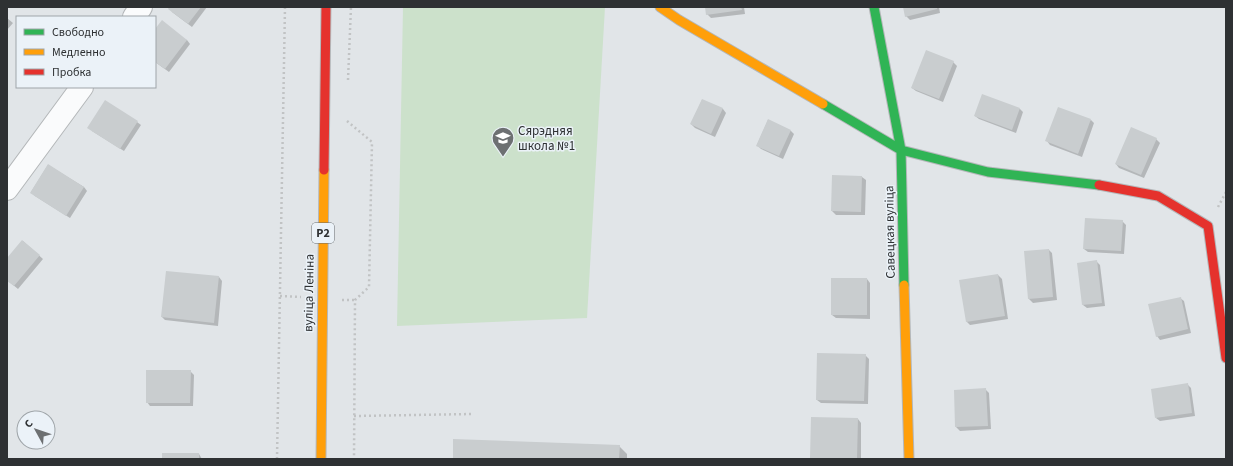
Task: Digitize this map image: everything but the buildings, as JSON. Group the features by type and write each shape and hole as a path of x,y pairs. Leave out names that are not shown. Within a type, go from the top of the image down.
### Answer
{"street":[{"path":"135,16 141,7"},
{"name":"вуліца Леніна","path":"321,459 326,7"},
{"path":"660,7 679,20 901,150 988,172 1093,184 1158,196 1208,226 1226,358"},
{"name":"Савецкая вуліца","path":"874,7 901,150 909,459"},
{"path":"7,189 81,88"}],"path":[{"path":"277,459 285,7"},
{"path":"348,84 351,7"},
{"path":"347,114 347,122 372,142 369,287 355,300 354,459"},
{"path":"354,416 473,414"}],"green space":[{"path":"403,7 605,7 587,318 397,326"}],"traffic: fast":[{"path":"874,7 901,150 904,285"},
{"path":"823,104 901,150 988,172 1099,185"}],"traffic: slow":[{"path":"660,7 679,20 823,104"},
{"path":"321,459 324,170"},
{"path":"904,285 909,459"}],"traffic: jam":[{"path":"324,170 326,7"},
{"path":"1099,185 1158,196 1208,226 1226,358"}],"place":[{"name":"Сярэдняя школа №1","path":"503,158"}]}
